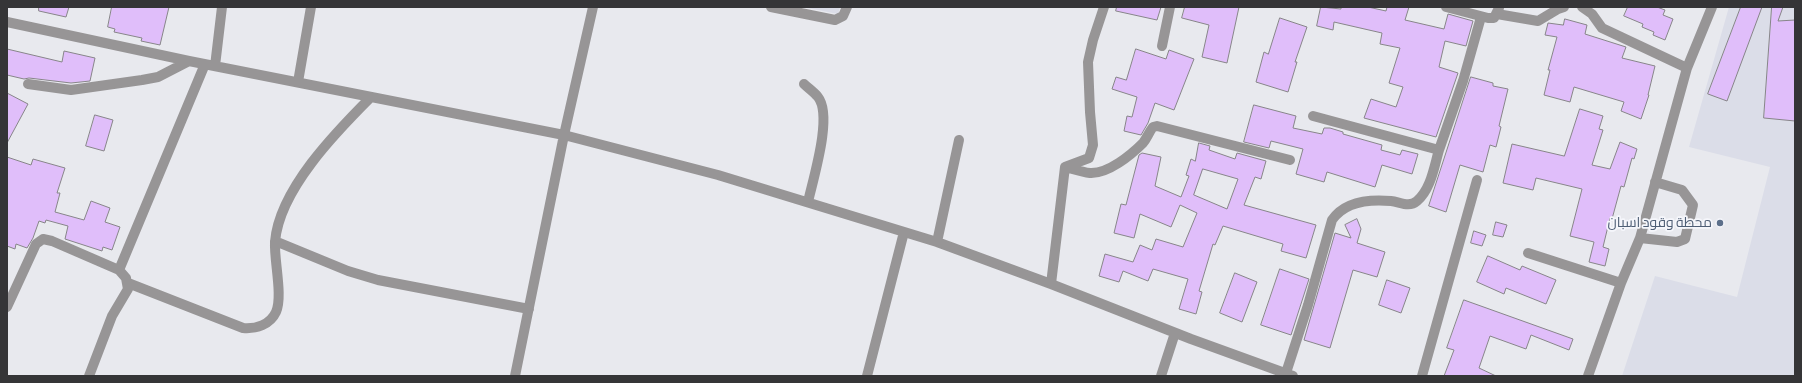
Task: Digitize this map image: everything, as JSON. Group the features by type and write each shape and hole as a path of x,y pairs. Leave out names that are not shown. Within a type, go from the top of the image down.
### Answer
{"street":[{"path":"119,270 210,65 222,7"},
{"path":"298,82 311,7"},
{"path":"515,376 564,135 593,7"},
{"path":"771,7 835,20 843,16 847,7"},
{"path":"1066,167 1089,158 1093,145 1088,62 1093,40 1104,7"},
{"path":"1162,46 1170,7"},
{"path":"1446,7 1481,17 1494,18 1498,10 1538,21 1558,8 1564,7"},
{"path":"1582,7 1592,14 1602,28 1687,68"},
{"path":"1588,376 1621,283 1640,238 1687,68 1712,7"},
{"path":"7,22 189,61 564,135 718,175 937,242 1288,375 1332,220 1344,208 1357,202 1392,201 1406,205 1416,202 1428,186 1464,80 1481,17"},
{"path":"28,84 71,90 142,80 158,77 189,61"},
{"path":"804,84 818,97 824,114 823,133 808,202"},
{"path":"128,283 236,326 250,329 268,322 278,308 275,241 281,214 311,164 328,142 371,97"},
{"path":"1313,116 1439,150"},
{"path":"1066,167 1090,173 1106,170 1144,142 1153,127 1157,126 1290,160"},
{"path":"937,242 959,140"},
{"path":"1051,284 1066,167"},
{"path":"1422,376 1477,180"},
{"path":"1640,238 1677,242 1685,239 1694,205 1682,190 1655,182"},
{"path":"867,376 904,232"},
{"path":"7,307 36,244 43,239 52,241 119,270 126,278 128,283 126,294 112,316 89,376"},
{"path":"275,241 348,271 378,280 529,309"},
{"path":"1528,253 1621,283"},
{"path":"1161,376 1175,333"}],"shaded area":[{"path":"803,7 840,7 838,14"},
{"path":"1729,7 1795,7 1795,376 1622,376 1655,276 1737,297 1770,167 1689,147"}],"building":[{"path":"39,7 69,7 66,17 39,11"},
{"path":"112,7 169,7 160,45 141,41 142,38 114,32 115,29 108,27"},
{"path":"1117,7 1161,7 1157,20 1116,11"},
{"path":"1185,7 1239,7 1227,63 1202,57 1209,25 1182,18"},
{"path":"1321,7 1341,9 1341,7 1368,7 1386,11 1387,7 1409,7 1405,20 1444,29 1448,14 1473,21 1466,46 1445,41 1439,67 1458,73 1436,137 1364,118 1371,99 1396,107 1403,87 1389,83 1400,48 1380,44 1382,33 1334,22 1333,30 1317,26"},
{"path":"1628,7 1657,7 1665,10 1663,15 1673,19 1665,40 1653,35 1654,32 1642,27 1643,24 1624,16"},
{"path":"1741,7 1762,7 1727,101 1708,94"},
{"path":"1772,7 1783,7 1778,21 1795,20 1795,121 1764,118"},
{"path":"1280,18 1307,27 1295,62 1297,62 1288,92 1256,82 1264,52 1268,54"},
{"path":"1565,19 1587,25 1585,34 1626,47 1622,58 1655,66 1649,95 1641,119 1621,111 1624,102 1574,87 1570,102 1544,95 1550,70 1548,70 1557,37 1545,35 1548,23 1563,25"},
{"path":"7,49 62,62 64,51 95,58 90,81 71,83 29,78 24,79 7,75"},
{"path":"1136,49 1166,59 1169,50 1194,59 1174,110 1155,103 1148,123 1141,135 1124,131 1127,116 1132,117 1137,97 1112,89 1116,77 1126,80"},
{"path":"1471,77 1493,83 1493,86 1508,89 1499,126 1501,127 1496,147 1490,145 1483,172 1460,165 1446,212 1429,206"},
{"path":"7,93 28,104 7,143"},
{"path":"1254,105 1296,116 1293,128 1322,134 1324,128 1330,128 1343,132 1343,134 1382,145 1381,150 1400,155 1402,150 1418,154 1412,174 1382,165 1375,187 1327,172 1324,182 1296,174 1303,149 1271,141 1269,148 1244,142"},
{"path":"1580,109 1603,116 1599,129 1603,130 1592,165 1610,169 1620,142 1637,149 1634,159 1632,158 1624,187 1621,186 1612,219 1610,218 1603,247 1609,249 1605,266 1589,262 1594,242 1570,236 1582,189 1536,178 1533,190 1503,183 1512,144 1564,156"},
{"path":"95,115 113,120 104,151 86,146"},
{"path":"1199,143 1210,146 1209,150 1235,159 1237,153 1266,161 1261,179 1255,177 1244,205 1316,225 1306,258 1281,251 1283,244 1223,226 1215,245 1213,244 1199,291 1202,292 1196,314 1179,309 1188,279 1153,269 1148,281 1123,271 1119,282 1099,276 1105,254 1133,262 1140,245 1152,250 1156,239 1183,247 1197,213 1180,205 1171,227 1140,214 1134,238 1114,233 1121,204 1126,205 1139,155 1142,153 1161,157 1155,186 1181,197 1189,176 1186,175 1191,159 1195,161","holes":["1203,169 1238,179 1227,209 1194,195"]},
{"path":"7,157 31,165 33,159 65,168 57,193 60,193 55,212 84,220 91,201 110,208 105,222 120,227 112,250 103,247 102,251 65,239 68,226 46,220 45,223 39,221 33,238 27,248 16,244 15,249 7,246"},
{"path":"1357,219 1361,229 1357,243 1385,252 1377,277 1353,270 1330,348 1304,340 1335,233 1351,238 1345,225"},
{"path":"1496,222 1507,225 1503,237 1493,235"},
{"path":"1474,231 1486,235 1482,246 1471,243"},
{"path":"1488,256 1520,270 1522,266 1556,280 1546,304 1506,288 1504,294 1477,282"},
{"path":"1280,269 1309,279 1291,335 1261,325"},
{"path":"1235,273 1257,282 1242,322 1220,313"},
{"path":"1387,280 1410,288 1401,313 1379,305"},
{"path":"1464,300 1573,339 1569,350 1531,335 1526,349 1490,336 1479,368 1496,376 1444,376 1454,350 1447,348"}],"place":[{"name":"محطة وقود اسبان","path":"1720,223"}]}
